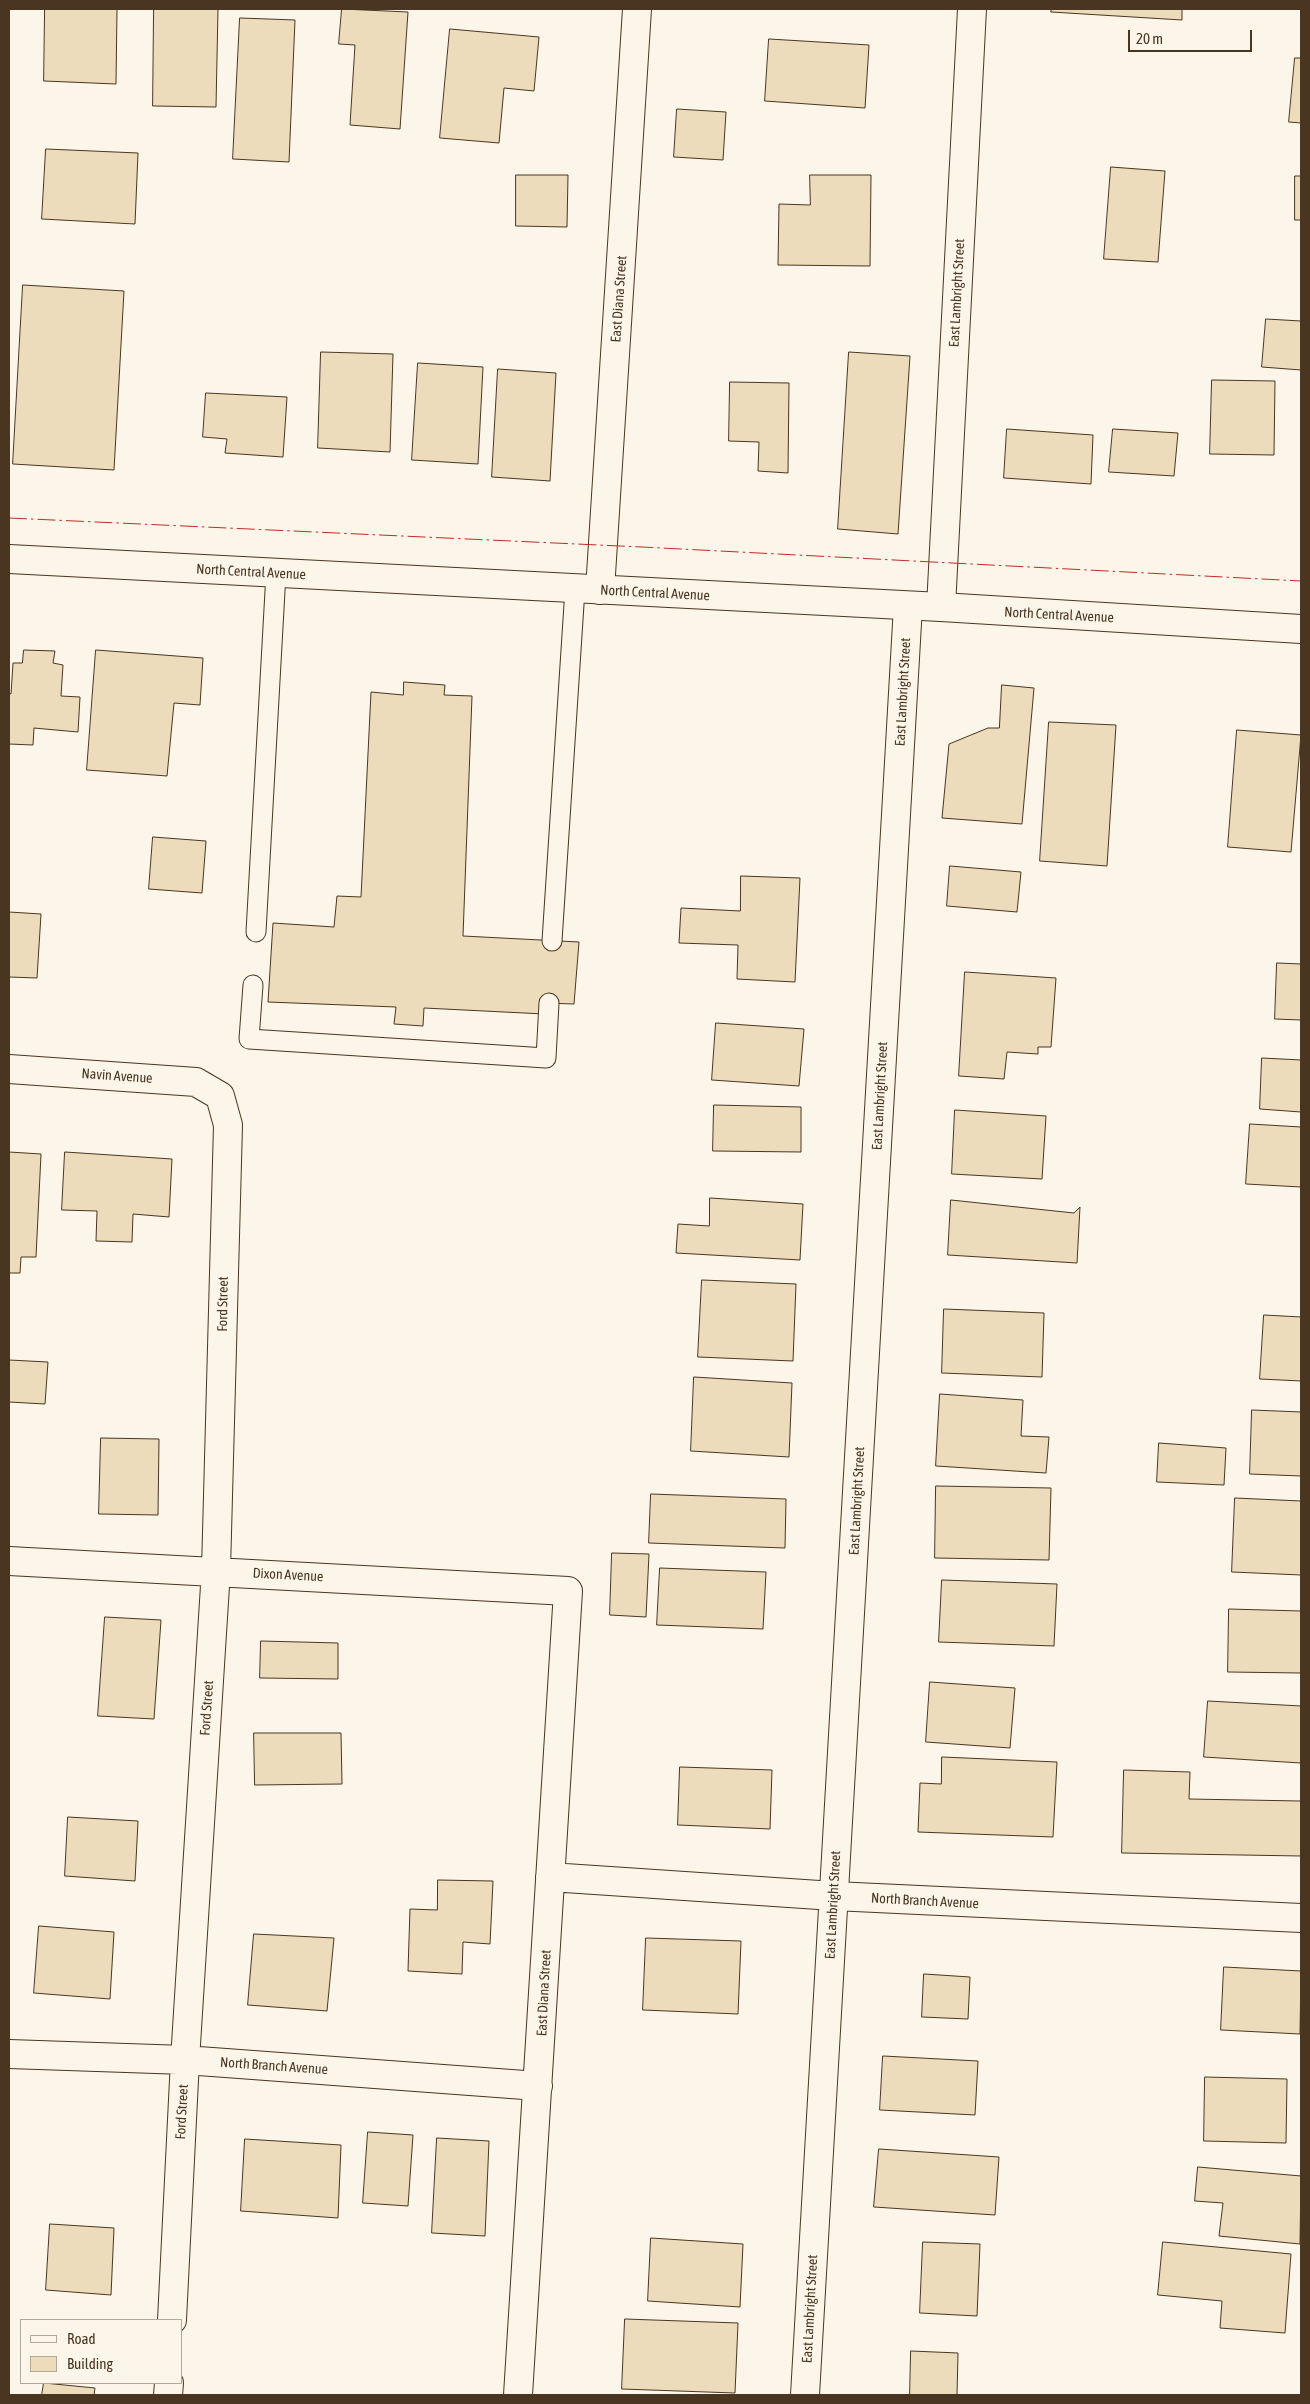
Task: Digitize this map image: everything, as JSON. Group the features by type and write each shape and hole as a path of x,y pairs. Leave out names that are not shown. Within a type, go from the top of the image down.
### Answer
{"street":[{"name":"East Diana Street","path":"588,590 637,9"},
{"name":"East Lambright Street","path":"941,608 972,9"},
{"name":"North Central Avenue","path":"9,559 908,606 1301,629"},
{"name":"East Lambright Street","path":"805,2395 908,606"},
{"name":"Navin Avenue","path":"9,1069 196,1082 220,1096"},
{"name":"Ford Street","path":"172,2319 185,2060 216,1570 228,1125 220,1096"},
{"name":"Dixon Avenue","path":"9,1561 216,1570 568,1591"},
{"name":"East Diana Street","path":"518,2395 568,1591"},
{"name":"North Branch Avenue","path":"550,1877 834,1896 1301,1918"},
{"name":"North Branch Avenue","path":"9,2054 185,2060 538,2086"}],"lane":[{"path":"256,932 276,573"},
{"path":"552,941 588,590"},
{"path":"253,985 249,1039 526,1057 546,1058 549,1003"}],"building":[{"path":"45,9 117,9 116,84 44,81"},
{"path":"154,9 218,9 216,107 153,106"},
{"path":"342,9 408,12 400,129 350,125 355,45 339,44"},
{"path":"1052,9 1182,9 1182,20 1051,12"},
{"path":"240,18 295,20 289,162 233,159"},
{"path":"450,29 539,37 534,91 504,88 499,143 440,138"},
{"path":"769,39 869,45 865,108 765,101"},
{"path":"1295,58 1301,58 1301,123 1289,122"},
{"path":"677,109 726,112 723,160 674,157"},
{"path":"46,149 138,153 135,224 42,219"},
{"path":"1111,167 1165,171 1158,262 1104,259"},
{"path":"516,175 568,175 567,227 516,226"},
{"path":"810,175 871,175 870,266 778,265 779,204 810,205"},
{"path":"1295,176 1301,176 1301,220 1295,220"},
{"path":"23,285 124,291 114,470 13,464"},
{"path":"1266,319 1301,321 1301,370 1262,367"},
{"path":"321,352 393,354 390,452 318,448"},
{"path":"849,352 910,356 898,534 838,529"},
{"path":"418,363 483,367 478,464 412,460"},
{"path":"498,369 556,373 550,481 492,477"},
{"path":"1212,380 1275,381 1274,455 1210,454"},
{"path":"730,382 789,383 788,473 758,471 759,442 729,441"},
{"path":"206,393 287,397 283,457 225,453 227,439 203,437"},
{"path":"1007,429 1093,435 1091,484 1004,478"},
{"path":"1113,429 1178,433 1174,476 1109,472"},
{"path":"24,650 55,651 53,663 63,665 61,696 80,697 78,732 34,728 33,745 9,744 9,693 11,694 13,663 22,663"},
{"path":"96,650 203,658 200,705 174,703 167,776 87,770"},
{"path":"404,682 445,685 444,695 472,696 463,936 579,942 574,1004 544,1003 544,1014 424,1008 423,1026 394,1024 396,1007 268,1002 273,923 334,927 337,896 361,897 371,692 403,695"},
{"path":"1002,685 1034,688 1022,824 942,818 949,744 988,728 999,728"},
{"path":"1049,722 1116,725 1107,866 1040,861"},
{"path":"1237,730 1301,735 1291,852 1228,847"},
{"path":"153,837 206,841 202,893 149,889"},
{"path":"950,866 1021,872 1017,912 947,906"},
{"path":"741,876 800,878 795,982 737,979 738,945 679,943 681,908 740,911"},
{"path":"9,912 41,914 37,978 9,977"},
{"path":"1277,963 1301,964 1301,1020 1275,1019"},
{"path":"965,972 1056,978 1051,1047 1038,1047 1038,1054 1007,1052 1004,1079 959,1076"},
{"path":"716,1023 804,1029 799,1086 712,1080"},
{"path":"1262,1058 1301,1060 1301,1112 1260,1109"},
{"path":"714,1105 801,1107 801,1152 713,1151"},
{"path":"955,1110 1046,1116 1042,1179 952,1174"},
{"path":"1250,1124 1301,1127 1301,1187 1246,1184"},
{"path":"9,1152 41,1154 36,1257 21,1257 20,1273 9,1273"},
{"path":"65,1152 172,1159 169,1217 133,1214 132,1242 96,1241 97,1211 62,1210"},
{"path":"710,1198 803,1204 800,1260 676,1253 678,1224 709,1226"},
{"path":"951,1200 1074,1213 1080,1207 1077,1263 948,1255"},
{"path":"702,1280 796,1284 793,1361 698,1357"},
{"path":"944,1309 1044,1313 1042,1377 942,1373"},
{"path":"1264,1315 1301,1317 1301,1381 1260,1379"},
{"path":"9,1360 48,1362 45,1404 9,1402"},
{"path":"694,1377 792,1383 789,1457 691,1451"},
{"path":"940,1394 1023,1400 1021,1436 1049,1437 1046,1473 936,1466"},
{"path":"1252,1410 1301,1412 1301,1476 1250,1474"},
{"path":"101,1438 159,1439 158,1515 99,1514"},
{"path":"1159,1443 1226,1448 1224,1485 1157,1482"},
{"path":"936,1486 1051,1488 1049,1560 935,1558"},
{"path":"651,1494 786,1499 785,1548 649,1543"},
{"path":"1235,1498 1301,1501 1301,1575 1232,1572"},
{"path":"612,1553 649,1554 646,1617 610,1615"},
{"path":"660,1568 766,1572 763,1629 657,1625"},
{"path":"942,1580 1057,1584 1054,1646 939,1642"},
{"path":"1229,1609 1301,1611 1301,1673 1228,1672"},
{"path":"105,1617 161,1620 154,1719 98,1716"},
{"path":"261,1641 338,1643 338,1679 260,1678"},
{"path":"930,1682 1015,1688 1010,1748 926,1742"},
{"path":"1208,1701 1301,1706 1301,1763 1204,1757"},
{"path":"254,1733 341,1733 342,1784 255,1785"},
{"path":"942,1757 1057,1762 1053,1837 918,1832 920,1783 941,1784"},
{"path":"680,1767 772,1770 770,1829 678,1825"},
{"path":"1124,1770 1190,1772 1189,1799 1301,1801 1301,1856 1122,1853"},
{"path":"68,1817 138,1821 135,1881 65,1876"},
{"path":"438,1880 493,1881 490,1944 463,1942 462,1974 408,1971 410,1909 437,1910"},
{"path":"39,1926 114,1932 110,1999 34,1993"},
{"path":"254,1934 334,1938 327,2011 248,2005"},
{"path":"646,1938 741,1941 738,2014 643,2010"},
{"path":"1224,1967 1301,1971 1300,2034 1221,2030"},
{"path":"924,1974 970,1977 968,2019 922,2017"},
{"path":"883,2056 978,2061 975,2115 880,2110"},
{"path":"1205,2077 1287,2079 1286,2143 1204,2141"},
{"path":"368,2132 413,2135 408,2206 363,2203"},
{"path":"437,2138 489,2141 485,2236 432,2233"},
{"path":"245,2139 341,2145 338,2218 241,2211"},
{"path":"879,2149 999,2157 995,2215 874,2207"},
{"path":"1198,2167 1301,2176 1300,2244 1219,2236 1223,2203 1195,2201"},
{"path":"50,2224 114,2228 111,2295 46,2290"},
{"path":"651,2238 743,2244 740,2307 648,2301"},
{"path":"923,2242 980,2244 977,2316 920,2313"},
{"path":"1163,2242 1291,2254 1285,2333 1220,2328 1222,2301 1158,2295"},
{"path":"625,2319 738,2323 735,2393 622,2389"},
{"path":"911,2351 958,2353 957,2395 910,2395"},
{"path":"44,2384 95,2388 94,2395 42,2395"}],"power":[{"path":"9,518 642,547 1301,581"}]}
